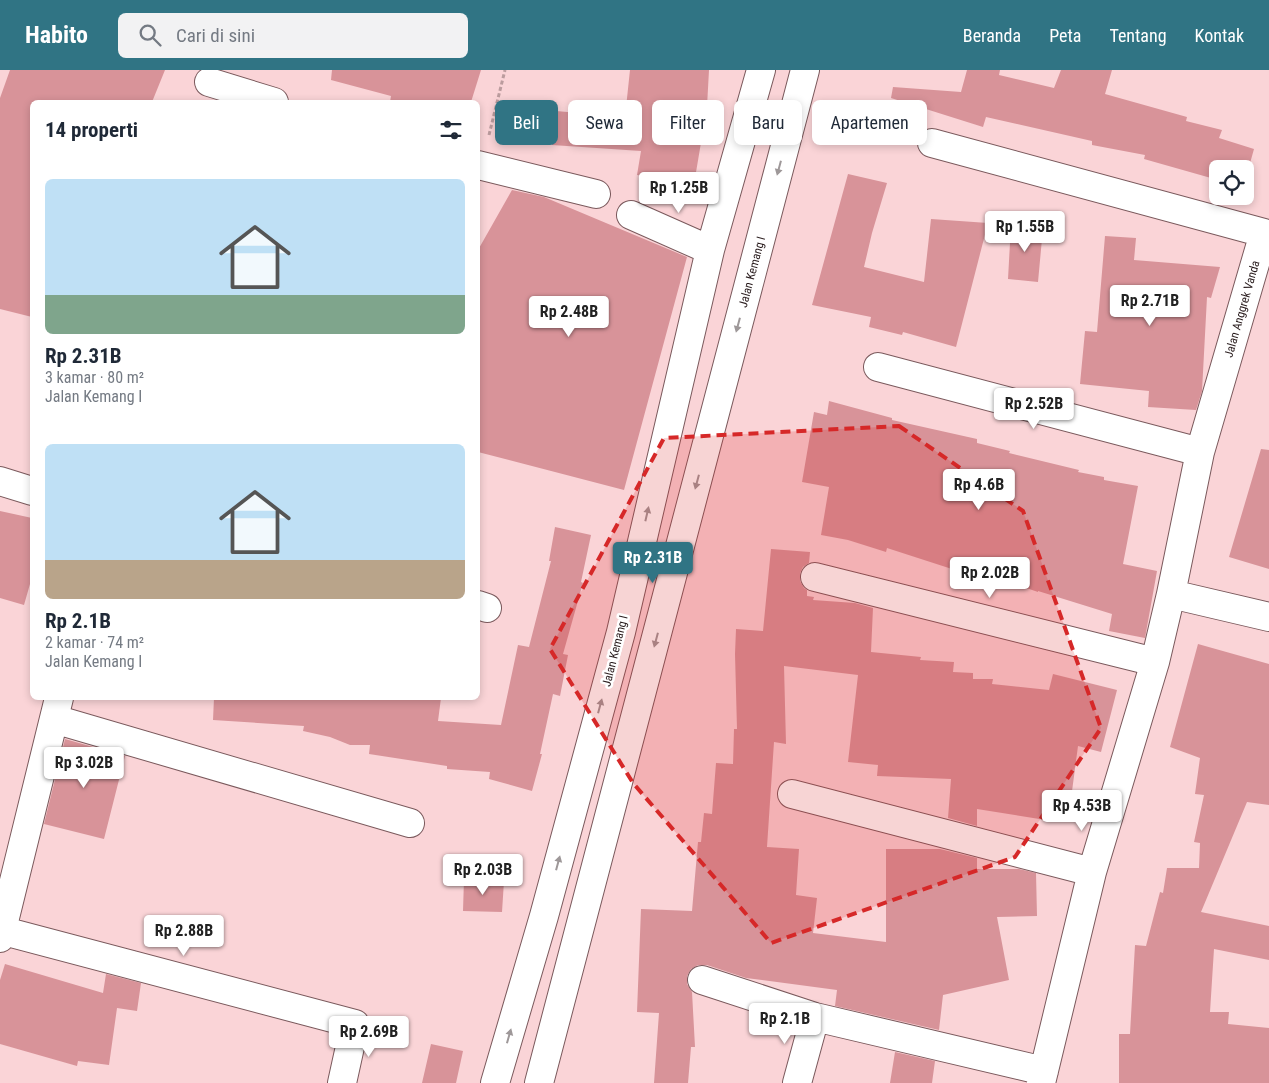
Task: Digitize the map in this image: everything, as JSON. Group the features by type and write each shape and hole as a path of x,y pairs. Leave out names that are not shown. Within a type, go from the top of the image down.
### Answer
{"street":[{"name":"Jalan Kemang I","path":"495,1083 544,916 620,632 710,250 761,70"},
{"name":"Jalan Kemang I","path":"539,1083 805,70"},
{"path":"208,85 266,100"},
{"name":"Jalan Anggrek Vanda","path":"932,143 1267,234 1200,452 1155,662 1092,872 1043,1077"},
{"path":"480,166 596,194"},
{"path":"631,216 710,250"},
{"path":"878,367 1200,452"},
{"path":"0,481 30,490"},
{"path":"816,577 1155,662"},
{"path":"1171,594 1269,617"},
{"path":"342,1083 354,1024 1,933 57,708 410,823"},
{"path":"792,794 1092,872"},
{"path":"702,980 815,1017 1043,1077"},
{"path":"797,1083 815,1017"}],"path":[{"path":"480,162 505,70"}],"highlighted area":[{"path":"899,426 1023,511 1101,728 1015,857 771,943 633,783 550,649 664,438"}],"building":[{"path":"10,70 165,70 153,100 30,100 30,316 0,309 0,98"},
{"path":"332,70 481,70 472,100 390,100 391,96 331,80"},
{"path":"630,70 709,70 707,100 652,100 652,145 701,145 694,184 637,175 641,151 552,145 558,145 558,111 568,112 568,145 642,145 642,100 627,100"},
{"path":"967,70 1000,70 999,75 1054,88 1061,70 1112,70 1105,94 1187,117 1186,121 1222,130 1219,138 1254,149 1251,160 1209,160 1209,177 1144,159 1145,155 1092,145 1092,141 986,117 983,127 927,109 927,100 897,100 891,98 893,87 961,92"},
{"path":"848,174 887,183 864,267 924,282 931,219 988,223 956,347 903,332 902,335 869,327 871,317 812,305"},
{"path":"512,190 544,197 687,257 624,490 480,453 480,246"},
{"path":"1011,225 1043,228 1038,282 1008,279"},
{"path":"1105,236 1136,238 1134,260 1220,267 1211,298 1207,297 1202,391 1196,410 1148,407 1149,391 1080,384 1085,331 1097,332"},
{"path":"829,401 892,418 892,420 977,439 977,443 1079,470 1078,472 1104,477 1104,480 1138,486 1123,564 1157,571 1145,638 1109,631 1112,614 991,576 989,581 887,548 886,552 848,540 821,535 829,487 802,482 814,412 827,415"},
{"path":"1261,449 1269,450 1269,569 1229,557"},
{"path":"0,511 30,518 30,584 24,605 0,598"},
{"path":"555,527 591,535 581,582 583,583 563,654 568,655 560,696 553,694 540,754 542,754 532,791 489,779 490,772 447,769 447,766 369,754 370,745 350,745 330,737 303,731 304,726 213,720 214,700 441,700 438,721 501,725 518,645 529,647 551,561 549,561"},
{"path":"771,549 810,552 809,563 803,567 800,573 800,581 807,590 807,596 814,597 813,600 855,603 873,608 871,652 921,657 920,660 954,662 953,672 973,673 973,679 993,679 992,684 1049,690 1053,674 1117,690 1101,752 1078,746 1069,814 1058,813 1058,822 977,809 977,826 948,818 951,779 877,776 878,765 848,762 858,675 784,666 786,744 774,742 767,847 799,849 796,895 817,898 813,933 886,942 886,849 940,849 977,858 977,869 1019,869 1036,873 1037,916 997,917 1009,980 943,995 939,1030 835,1006 837,990 746,978 707,965 698,965 691,969 687,976 687,984 692,992 695,1047 691,1047 688,1083 654,1083 659,1013 637,1012 641,909 692,911 698,842 701,842 704,813 712,814 716,763 733,764 734,729 737,729 736,629 763,631"},
{"path":"1198,644 1269,664 1269,805 1247,802 1201,912 1269,926 1269,960 1214,949 1210,1012 1229,1012 1228,1024 1269,1028 1269,1083 1119,1083 1119,1034 1130,1034 1135,945 1146,946 1160,892 1163,893 1167,868 1199,868 1200,843 1194,842 1204,795 1195,794 1200,758 1170,747"},
{"path":"65,739 125,756 104,839 44,824"},
{"path":"464,879 504,881 502,912 463,911"},
{"path":"5,964 103,993 106,974 141,983 137,1011 117,1008 109,1065 78,1061 77,1066 0,1044 0,980"},
{"path":"431,1044 463,1051 456,1083 422,1083"},
{"path":"895,1052 935,1061 932,1083 890,1083"}]}
